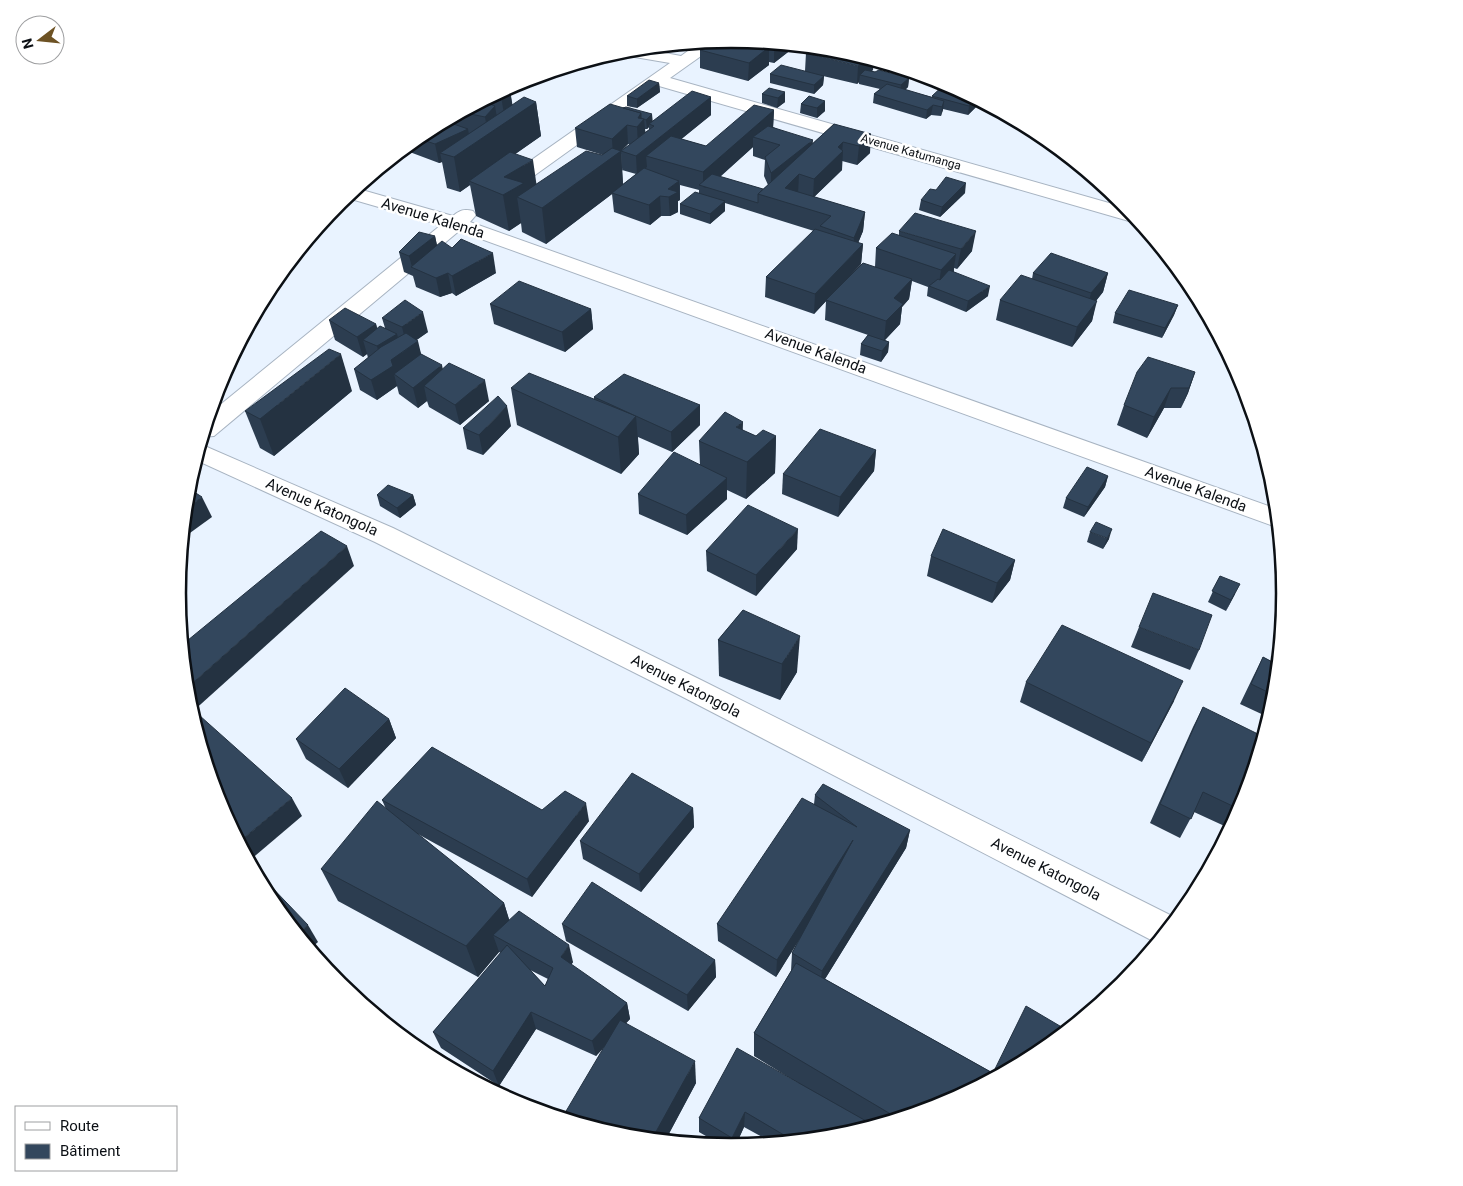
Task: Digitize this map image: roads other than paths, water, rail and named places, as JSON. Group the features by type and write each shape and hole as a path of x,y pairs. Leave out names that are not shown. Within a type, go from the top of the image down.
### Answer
{"street":[{"path":"214,423 455,223 701,49"},
{"path":"647,54 683,61"},
{"name":"Avenue Katumanga","path":"658,80 1123,213"},
{"name":"Avenue Kalenda","path":"359,195 455,223 612,278 1271,517"},
{"name":"Avenue Katongola","path":"204,454 402,544 691,688 1161,928"}]}
